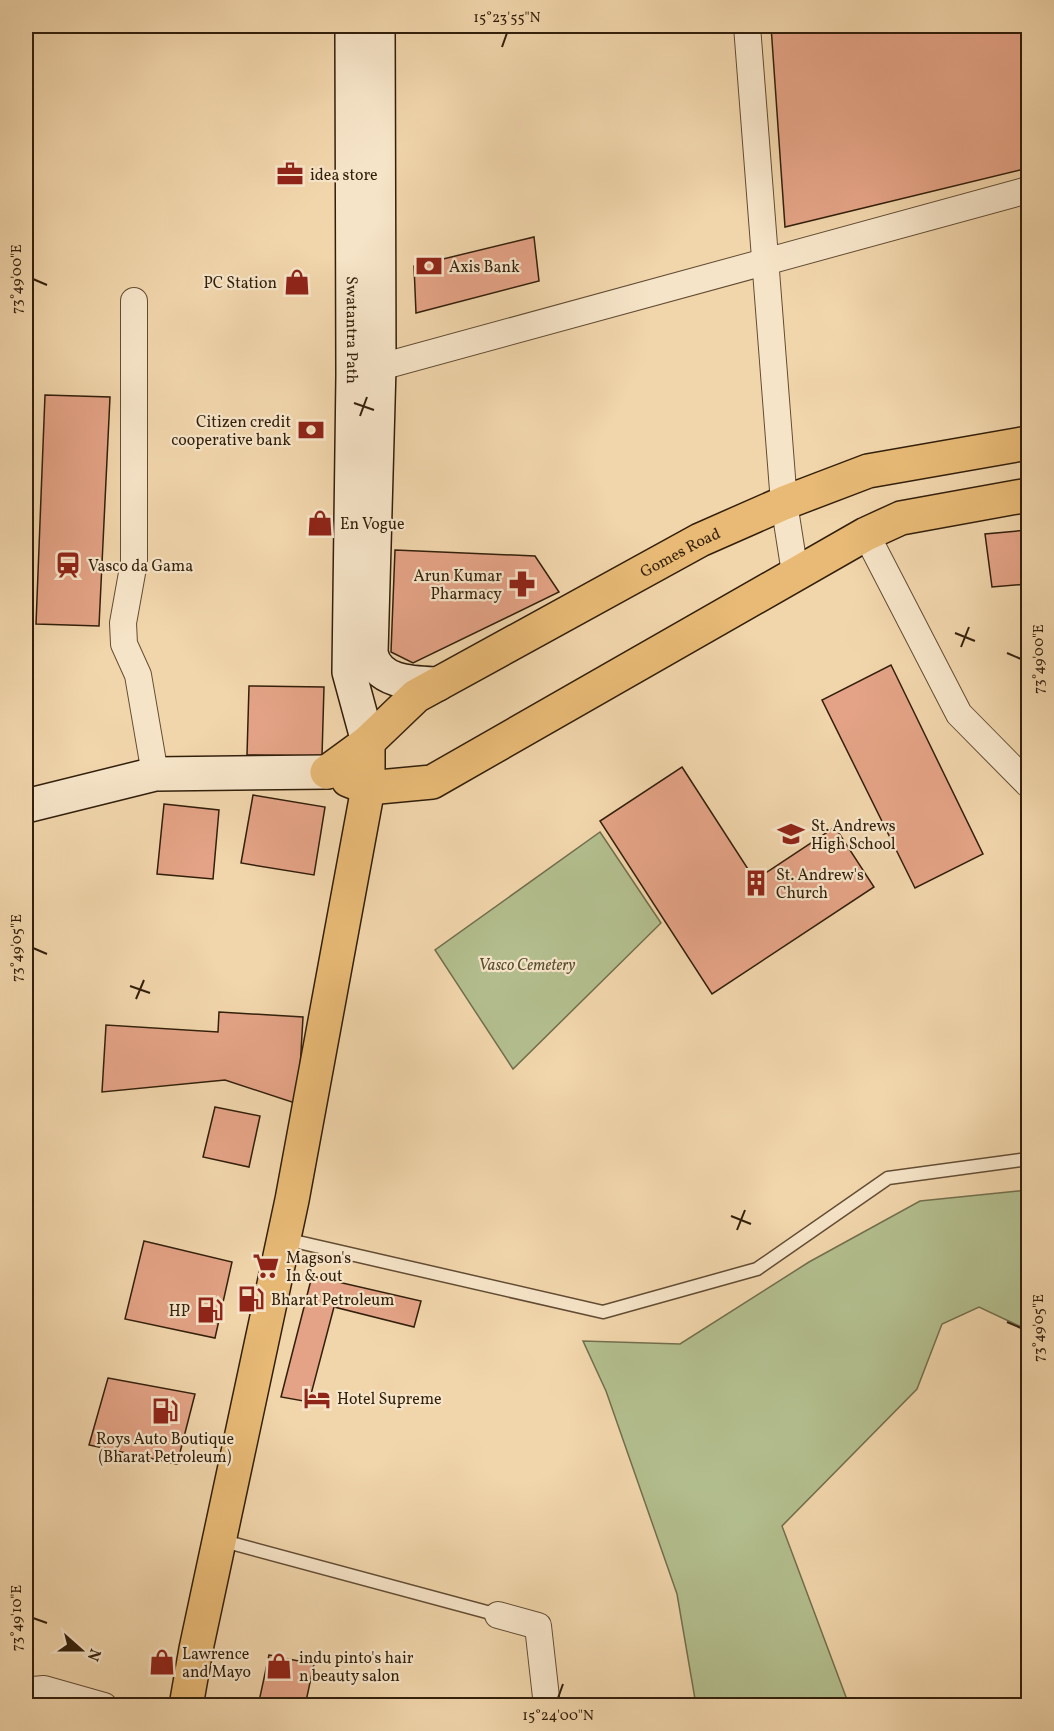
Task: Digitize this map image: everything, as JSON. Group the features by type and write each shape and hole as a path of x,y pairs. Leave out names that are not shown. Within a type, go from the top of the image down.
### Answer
{"main road":[{"name":"Gomes Road","path":"327,772 368,742 416,696 700,540 784,503 868,471 1029,444"},
{"path":"327,772 368,788 432,782 866,534 901,518 1029,495"},
{"path":"186,1706 219,1539 284,1239 368,788 368,742"}],"street":[{"name":"Swatantra Path","path":"352,26 366,371 371,653 375,664 390,677 417,683 438,684"},
{"name":"Swatantra Path","path":"368,742 349,672 366,371 378,26"},
{"path":"747,26 784,503 795,573"},
{"path":"366,371 1029,190"},
{"path":"134,301 134,562 123,623 124,644 138,675 155,774"},
{"path":"866,534 959,714 1029,784"},
{"path":"26,806 155,774 327,772"},
{"path":"498,1615 538,1626 547,1706"},
{"path":"26,1705 33,1690 44,1689 104,1706"}],"lane":[{"path":"284,1239 603,1312 757,1269 888,1178 1029,1159"},
{"path":"219,1539 498,1615"}],"green space":[{"name":"Vasco Cemetery","path":"600,832 661,923 513,1069 435,950"},
{"path":"1028,1190 1028,1330 979,1307 942,1324 917,1389 782,1526 849,1705 696,1705 677,1594 606,1391 583,1341 680,1344 809,1262 920,1201"}],"building":[{"path":"771,26 1028,26 1028,168 785,227"},
{"path":"534,237 539,281 416,313 414,266"},
{"path":"45,395 110,397 99,626 36,624"},
{"path":"1028,530 1028,584 992,587 985,534"},
{"path":"395,550 535,556 559,592 413,663 391,652"},
{"path":"891,665 983,854 915,888 822,700"},
{"path":"249,686 324,687 322,756 247,755"},
{"name":"St. Andrew's Church","path":"682,767 755,880 835,827 874,887 712,994 600,821"},
{"path":"253,795 325,807 314,875 241,863"},
{"path":"164,804 219,810 213,879 157,874"},
{"path":"219,1012 303,1017 298,1104 225,1080 102,1092 106,1025 218,1032"},
{"path":"215,1107 260,1116 249,1167 203,1157"},
{"path":"144,1241 232,1262 215,1338 125,1319"},
{"path":"312,1276 421,1301 414,1327 334,1307 309,1402 281,1397"},
{"path":"108,1378 195,1394 177,1464 89,1445"},
{"path":"269,1655 314,1664 305,1706 258,1706"}],"railway":[{"path":"26,662 31,482 30,26"}],"place":[{"name":"idea store","path":"290,174"},
{"name":"Axis Bank","path":"429,266"},
{"name":"PC Station","path":"297,282"},
{"name":"Citizen credit cooperative bank","path":"311,430"},
{"name":"En Vogue","path":"320,523"},
{"name":"Vasco da Gama","path":"68,565"},
{"name":"Arun Kumar Pharmacy","path":"522,584"},
{"name":"St. Andrews High School","path":"791,834"},
{"name":"St. Andrew's Church","path":"756,883"},
{"name":"Magson's In & out","path":"266,1266"},
{"name":"Bharat Petroleum","path":"251,1299"},
{"name":"HP","path":"210,1310"},
{"name":"Hotel Supreme","path":"317,1398"},
{"name":"Roys Auto Boutique (Bharat Petroleum)","path":"165,1411"},
{"name":"Lawrence and Mayo","path":"162,1662"},
{"name":"indu pinto's hair n beauty salon","path":"279,1666"}]}
